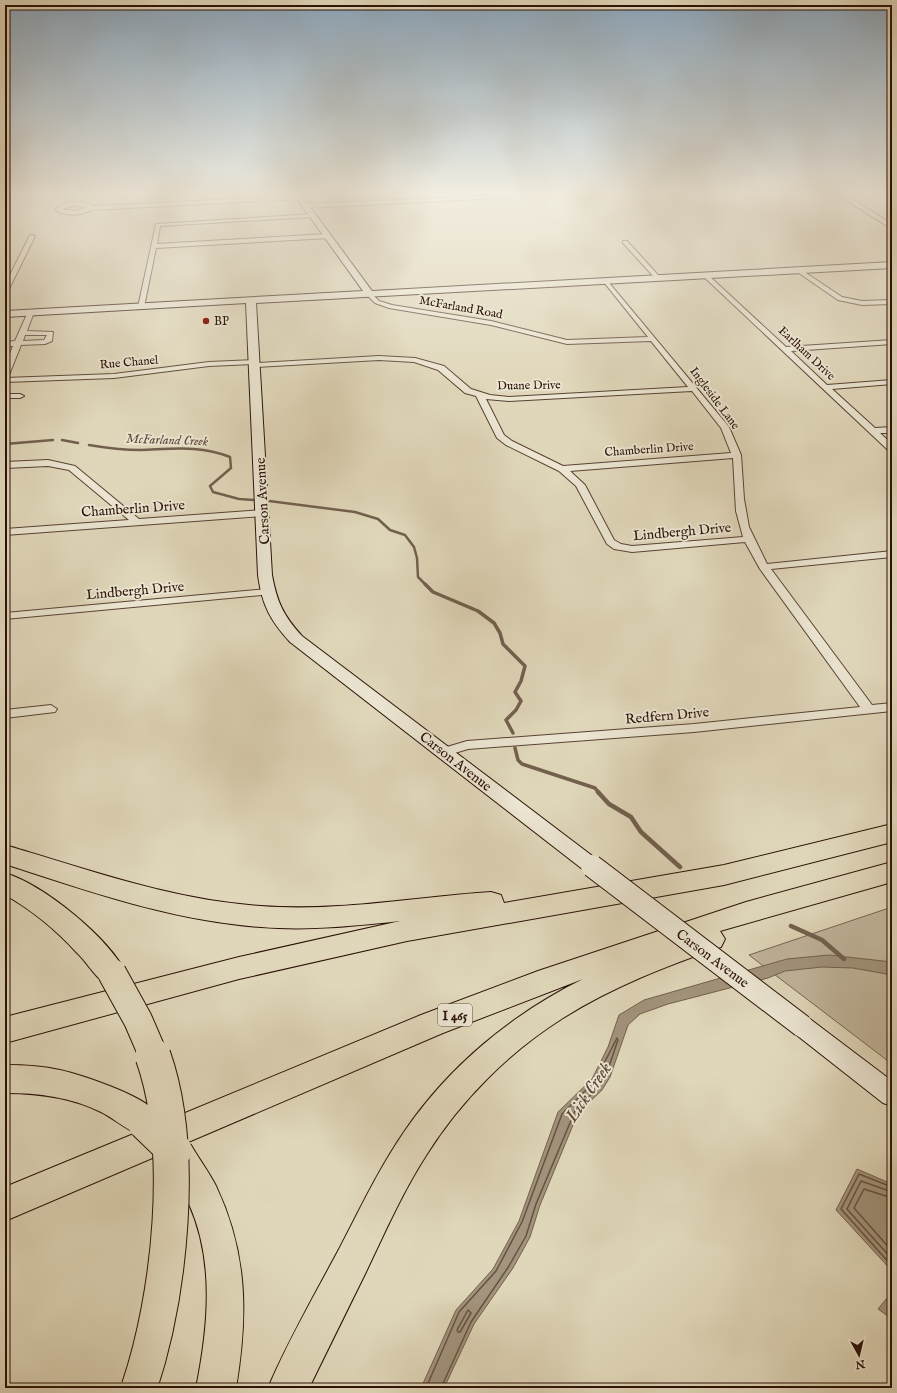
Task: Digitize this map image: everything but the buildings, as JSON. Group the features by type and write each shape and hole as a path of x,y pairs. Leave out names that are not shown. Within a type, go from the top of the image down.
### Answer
{"highway":[{"path":"5,1030 147,992 295,955 407,930 724,875 892,833"},
{"path":"5,854 164,903 243,915 300,918 370,915 490,902 557,905"},
{"path":"288,1388 385,1195 407,1157 453,1097 505,1043 551,1011 592,988 658,959 784,914 878,876"},
{"name":"I 465","path":"5,1202 432,1024 548,979 686,931 746,912 878,876"},
{"path":"5,883 46,907 66,922 86,942 112,973 139,1020 157,1070 167,1113 171,1152 171,1190 167,1250 158,1312 139,1388"},
{"path":"5,1079 39,1081 79,1089 120,1106 145,1122 164,1138 179,1156 204,1198 218,1238 224,1268 225,1316 223,1351 216,1388"}],"main road":[{"name":"McFarland Road","path":"344,257 357,274 369,294"},
{"path":"5,314 892,265"},
{"name":"Carson Avenue","path":"251,301 262,513 268,592 271,607 284,625 296,639 892,1095"}],"street":[{"path":"5,291 22,257"},
{"path":"141,307 151,257"},
{"path":"639,257 657,277"},
{"path":"798,270 840,299 862,303 892,302"},
{"name":"Earlham Drive","path":"705,275 892,449"},
{"name":"Ingleside Lane","path":"605,280 725,427 737,455 741,509 749,539 764,567 868,710"},
{"name":"McFarland Road","path":"369,294 377,302 391,307 491,323 559,341 582,343 654,339"},
{"path":"5,375 31,312"},
{"path":"5,344 46,342 51,333 23,333"},
{"path":"785,349 892,342"},
{"name":"Duane Drive","path":"255,363 379,358 415,360 442,368 461,387 480,395 499,399 695,389"},
{"name":"Rue Chanel","path":"5,380 114,376 209,364 255,363"},
{"path":"825,387 892,382"},
{"path":"480,395 500,436 509,443 562,469"},
{"path":"5,396 20,396"},
{"path":"872,431 892,430"},
{"name":"Chamberlin Drive","path":"562,469 737,455"},
{"path":"5,465 48,463 72,468 137,522"},
{"name":"Lindbergh Drive","path":"562,469 580,485 610,542 618,547 632,549 749,539"},
{"name":"Chamberlin Drive","path":"5,532 262,513"},
{"path":"764,567 892,554"},
{"name":"Lindbergh Drive","path":"5,616 268,592"},
{"name":"Redfern Drive","path":"445,752 467,745 694,728 892,707"},
{"path":"5,714 51,709"}],"shaded area":[{"path":"892,907 892,1064 749,955"}],"water":[{"name":"Lick Creek","path":"829,955 892,962 892,975 853,968 822,967 785,971 768,978 668,1004 640,1014 628,1025 610,1077 602,1090 578,1113 540,1205 530,1237 513,1268 474,1324 444,1388 421,1388 456,1310 493,1269 519,1221 558,1112 592,1079 608,1047 619,1015 644,1000 787,959"},
{"path":"857,1169 892,1184 892,1271 836,1210"},
{"path":"892,1292 892,1319 878,1309"}],"waterway":[{"name":"McFarland Creek","path":"5,444 53,440"},
{"name":"McFarland Creek","path":"62,440 78,443"},
{"name":"McFarland Creek","path":"89,445 135,450 197,449 219,453 230,457 231,468 210,486 213,492 239,499 254,500"},
{"name":"McFarland Creek","path":"269,501 355,512 378,519 390,530 405,535 414,547 417,558 418,577 433,592 478,611 494,623 500,633 503,644 525,666 521,681 515,692 521,701 516,710 506,720 513,733"},
{"name":"McFarland Creek","path":"515,748 518,760 522,764 595,788 599,793"},
{"name":"McFarland Creek","path":"598,792 609,804 631,817 641,832 680,867"},
{"name":"McFarland Creek","path":"791,926 822,940 844,959"}],"place":[{"name":"BP","path":"206,321"}]}
